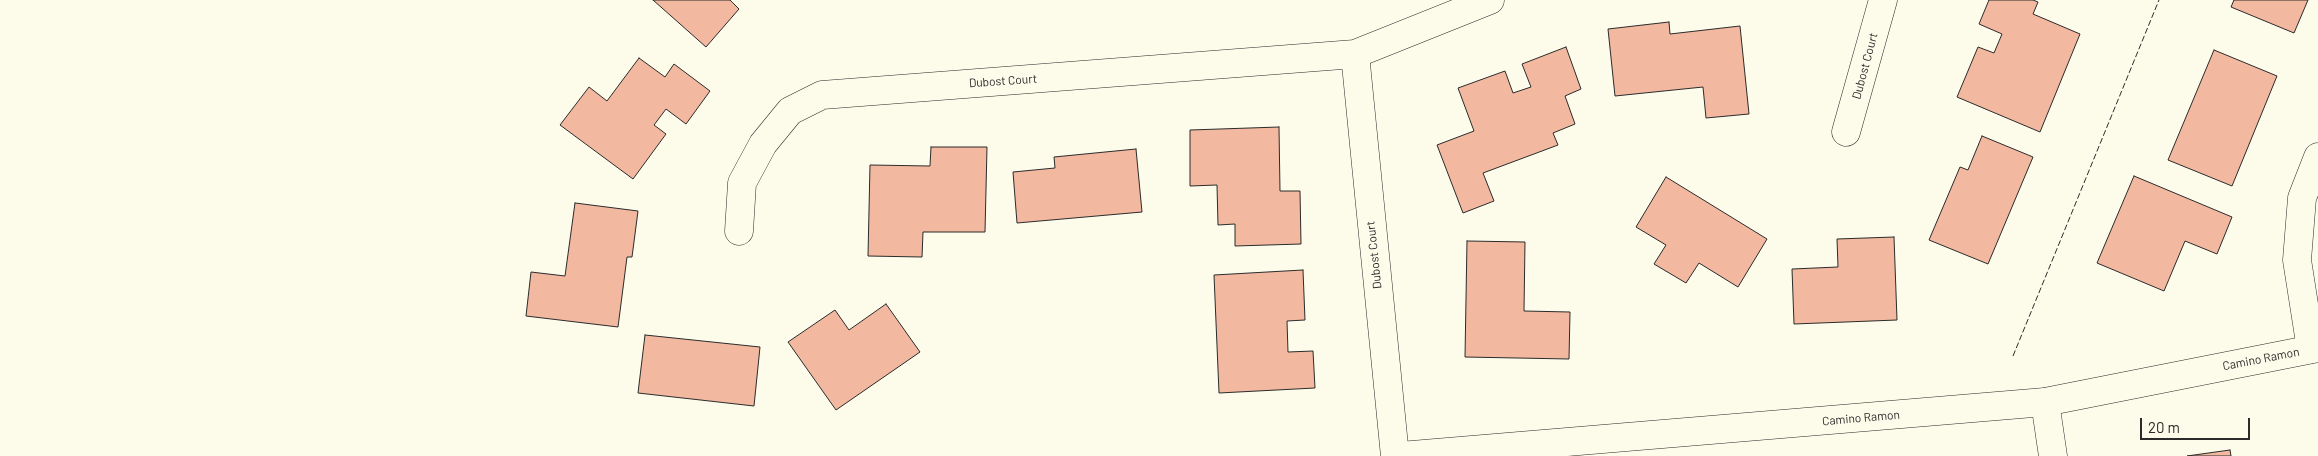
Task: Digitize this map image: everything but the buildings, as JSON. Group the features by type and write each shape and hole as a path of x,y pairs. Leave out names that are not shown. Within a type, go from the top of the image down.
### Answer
{"street":[{"name":"Dubost Court","path":"739,231 742,183 763,144 790,111 822,95 1355,54 1490,0"},
{"name":"Dubost Court","path":"1846,132 1883,0"},
{"name":"Dubost Court","path":"1355,54 1395,456"},
{"path":"2315,349 2296,260 2302,198 2318,157"},
{"name":"Camino Ramon","path":"1400,456 2045,402 2315,349"},
{"path":"2045,402 2053,456"}],"fence":[{"path":"2013,356 2159,0"}]}
